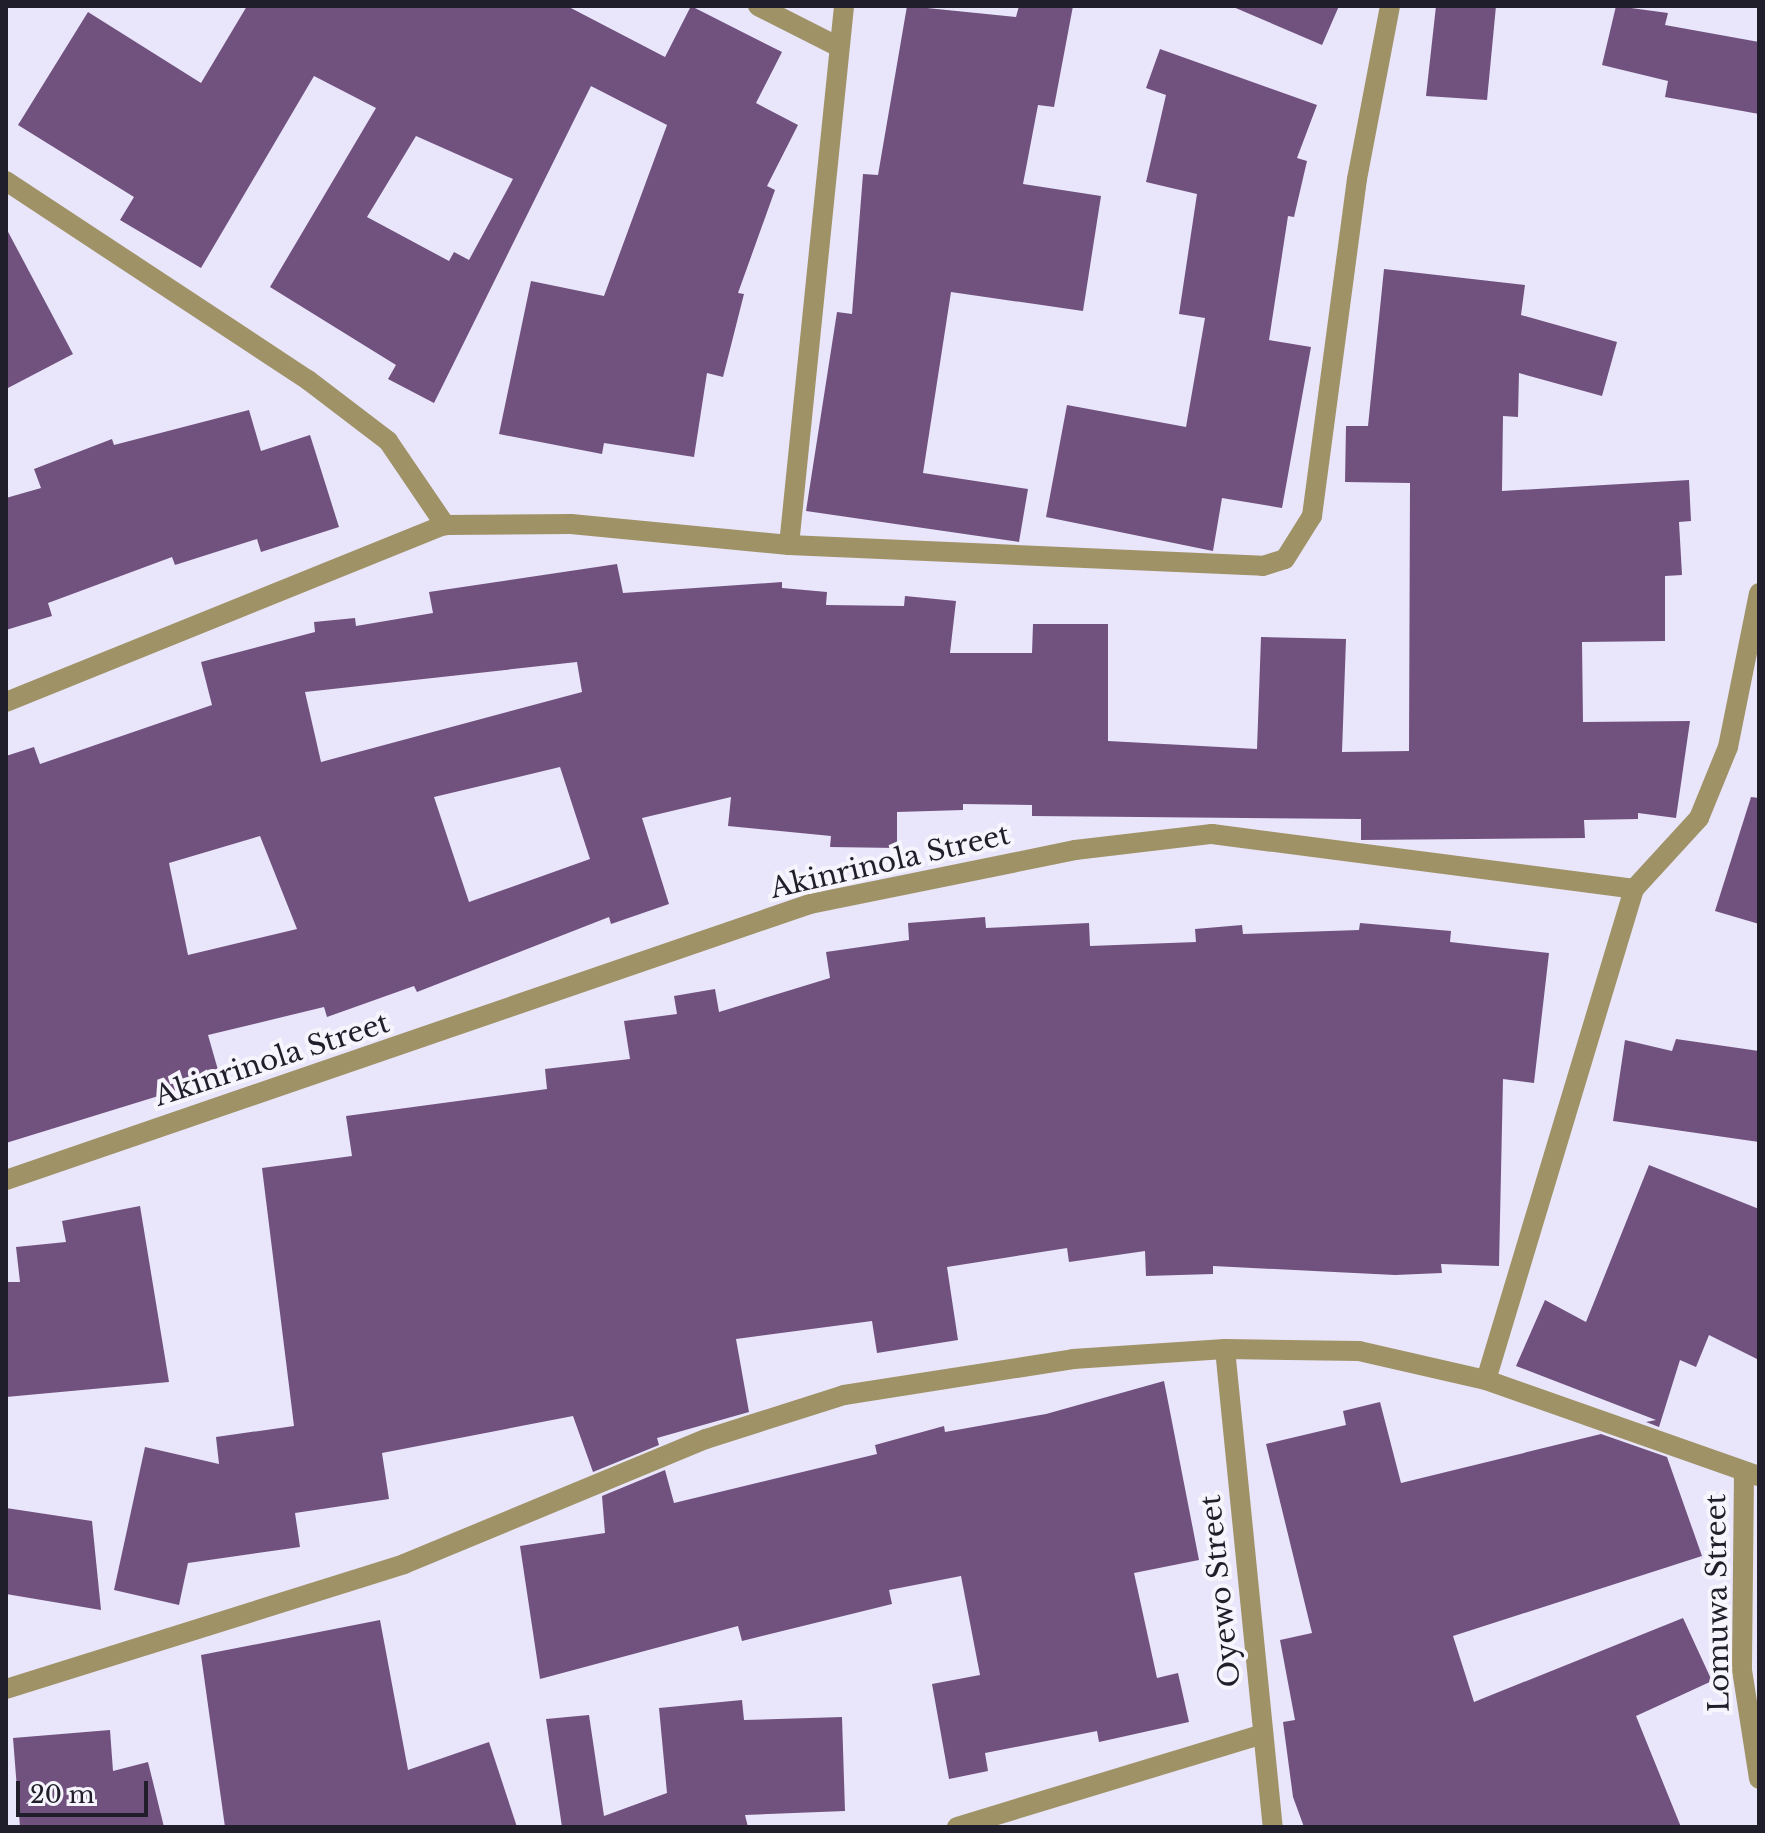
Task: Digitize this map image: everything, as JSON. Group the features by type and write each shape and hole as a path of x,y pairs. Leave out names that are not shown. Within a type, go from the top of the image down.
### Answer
{"street":[{"path":"758,6 835,45"},
{"path":"789,545 835,45 844,6"},
{"path":"6,702 445,525 571,524 789,545 1263,566 1285,559 1312,516 1357,179 1390,6"},
{"path":"6,181 308,380 388,441 445,525"},
{"path":"1486,1380 1634,889 1699,818 1728,747 1759,593"},
{"name":"Akinrinola Street","path":"6,1180 810,904 1075,850 1212,834 1634,889"},
{"path":"6,1689 404,1564 706,1439 844,1395 1073,1359 1225,1349 1359,1351 1486,1380 1752,1474"},
{"name":"Oyewo Street","path":"1225,1349 1273,1827"},
{"name":"Lomuwa Street","path":"1752,1474 1742,1670 1759,1779"},
{"path":"957,1827 1263,1734"}],"building":[{"path":"247,6 567,6 665,57 691,6 782,52 756,103 798,125 767,186 775,190 738,293 744,294 723,377 707,373 694,457 604,443 602,454 499,434 531,281 604,296 667,125 591,86 434,403 388,379 396,365 270,287 376,108 314,76 201,268 120,220 134,197 18,125 88,12 201,83","holes":["416,136 513,179 469,260 454,252 449,261 367,217"]},
{"path":"907,6 1016,17 1019,6 1073,6 1054,107 1038,105 1023,184 1101,196 1083,311 951,292 923,473 1028,489 1019,542 806,511 837,312 852,314 863,174 878,175"},
{"path":"1231,6 1339,6 1322,45"},
{"path":"1436,6 1496,6 1487,100 1426,96"},
{"path":"1616,6 1668,13 1665,25 1759,42 1759,114 1665,97 1668,81 1602,65"},
{"path":"1160,49 1317,105 1297,158 1307,161 1294,217 1288,216 1269,340 1311,347 1282,508 1222,498 1213,551 1046,517 1067,405 1186,427 1205,318 1179,314 1197,194 1146,182 1166,95 1146,88"},
{"path":"6,228 73,354 6,389"},
{"path":"1384,269 1525,285 1521,315 1617,342 1602,396 1519,373 1518,417 1503,416 1502,491 1689,480 1691,521 1679,522 1682,575 1665,576 1665,641 1582,642 1583,722 1690,721 1676,818 1638,813 1638,819 1584,820 1585,838 1361,840 1361,819 1032,816 1032,805 963,804 963,810 897,812 897,848 830,847 831,836 728,826 731,797 642,818 669,904 611,924 609,917 417,992 414,986 327,1017 324,1007 208,1035 220,1077 6,1143 6,756 34,747 40,764 212,705 201,662 315,632 314,622 355,618 356,626 433,613 429,592 617,564 623,593 782,582 782,588 827,592 826,605 904,606 905,596 956,601 950,653 1032,653 1033,624 1108,624 1108,741 1257,749 1261,637 1346,639 1342,752 1409,751 1410,483 1345,482 1346,426 1368,426","holes":["577,662 582,692 321,762 305,692","560,767 590,859 469,902 434,797","260,836 297,929 188,955 169,863"]},
{"path":"249,410 261,451 310,435 339,527 261,552 257,539 175,565 172,557 48,603 52,616 6,630 6,498 41,488 34,469 112,439 114,445"},
{"path":"1751,797 1759,798 1759,924 1715,911"},
{"path":"985,917 986,928 1089,923 1090,946 1196,942 1195,929 1242,925 1243,934 1359,930 1360,923 1451,931 1450,942 1549,953 1534,1083 1503,1079 1499,1266 1441,1264 1442,1273 1395,1275 1213,1266 1213,1274 1146,1276 1145,1251 1069,1262 1067,1248 947,1267 958,1340 877,1353 872,1321 736,1339 749,1412 657,1438 659,1445 593,1472 573,1416 382,1453 389,1499 295,1513 300,1547 188,1563 179,1605 114,1590 145,1447 219,1464 216,1437 294,1426 262,1168 352,1156 346,1116 547,1089 545,1069 630,1059 624,1021 677,1014 674,996 715,989 719,1012 830,978 826,952 909,940 908,923"},
{"path":"1676,1039 1759,1051 1759,1142 1613,1121 1625,1040 1672,1051"},
{"path":"1649,1165 1759,1209 1759,1360 1709,1335 1696,1367 1680,1360 1659,1427 1646,1422 1656,1420 1516,1366 1545,1300 1586,1322"},
{"path":"140,1206 169,1382 6,1397 6,1282 20,1282 16,1247 66,1242 62,1221"},
{"path":"1164,1381 1199,1560 1134,1573 1157,1678 1178,1673 1189,1722 1099,1742 1097,1731 985,1753 988,1771 949,1779 932,1684 980,1675 961,1576 889,1590 892,1604 742,1641 738,1626 540,1679 520,1546 605,1533 602,1496 665,1470 674,1503 877,1454 875,1445 944,1426 945,1432 1046,1414"},
{"path":"1380,1402 1401,1483 1601,1434 1667,1457 1702,1556 1453,1636 1474,1702 1683,1618 1712,1681 1636,1716 1681,1827 1304,1827 1293,1797 1283,1722 1295,1720 1280,1640 1312,1633 1266,1444 1346,1425 1343,1411"},
{"path":"6,1508 92,1521 101,1610 6,1594"},
{"path":"380,1620 408,1770 489,1742 517,1827 225,1827 201,1655"},
{"path":"742,1700 744,1720 842,1717 845,1811 745,1815 748,1827 562,1827 546,1719 589,1715 604,1816 667,1793 659,1708"},
{"path":"110,1730 113,1771 148,1762 164,1827 20,1827 13,1738"}]}
